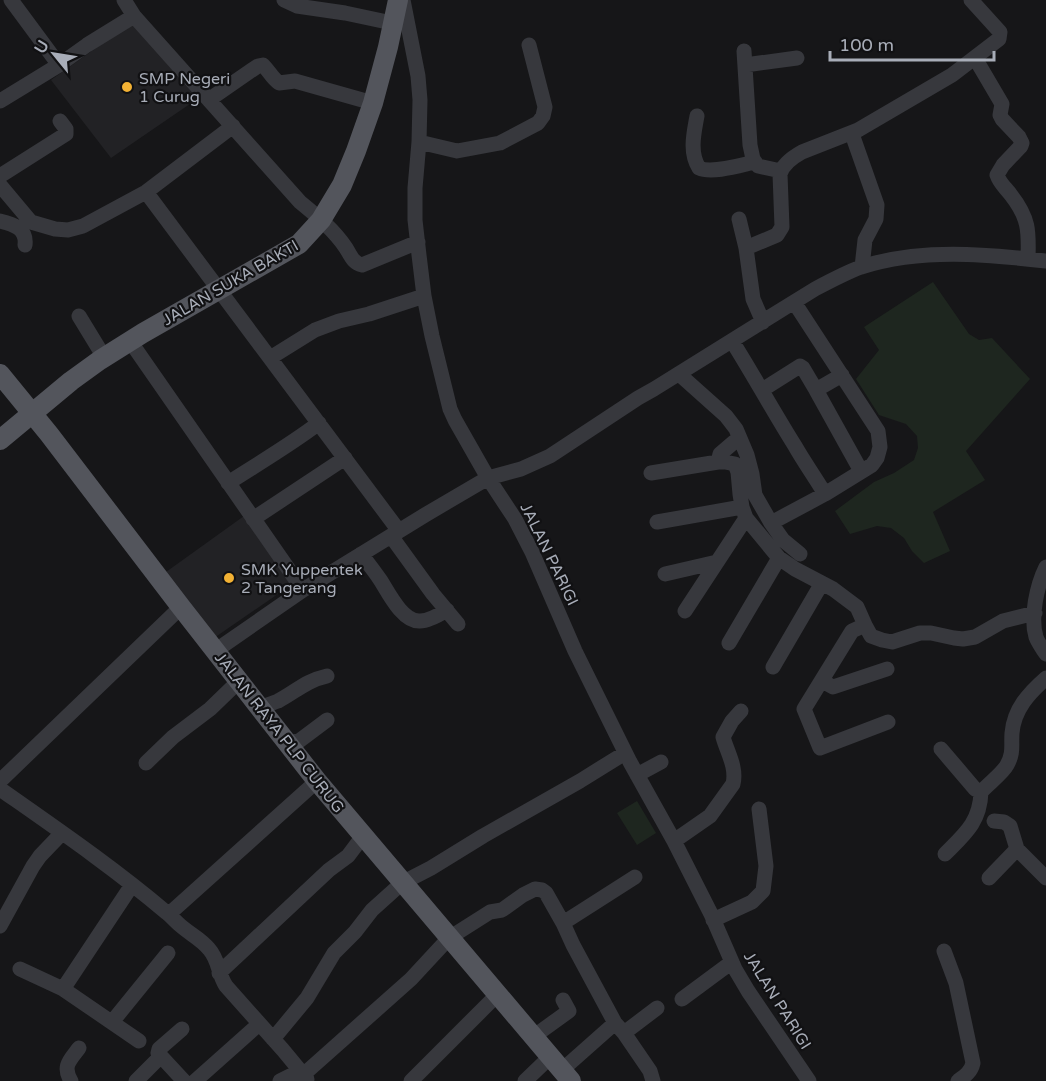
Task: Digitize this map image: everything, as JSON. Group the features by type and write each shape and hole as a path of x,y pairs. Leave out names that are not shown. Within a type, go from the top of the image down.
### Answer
{"main road":[{"name":"JALAN SUKA BAKTI","path":"0,440 71,381 104,357 299,244 321,220 342,184 373,103 398,0"},
{"name":"JALAN RAYA PLP CURUG","path":"0,374 317,781 561,1069"}],"street":[{"path":"11,0 59,65"},
{"path":"124,0 134,16 300,202 339,239 353,260 362,265 418,242"},
{"path":"284,0 297,6 392,23"},
{"name":"JALAN PARIGI","path":"403,0 420,100 415,220 424,296 450,409 532,552 575,651 625,753 674,841 732,962 748,991 809,1081"},
{"path":"746,248 777,235 782,227 781,171 794,157 852,134 952,75 999,39 1000,32 971,0"},
{"path":"0,101 134,16"},
{"path":"420,142 457,151 500,143 538,123 545,107 529,45"},
{"path":"781,171 758,166 754,162 750,145 745,58 796,57"},
{"path":"215,651 303,590 395,533 488,478 521,469 550,456 638,398 836,277 862,267 898,258 953,254 1040,258 1026,220 1016,201 1000,183 997,175 1002,165 1022,143 1002,119 1000,115 1002,104 975,58"},
{"path":"210,99 263,65 279,83 295,81 373,103"},
{"path":"697,116 693,152 699,168 717,170 754,162"},
{"path":"0,176 66,135 66,129 60,121"},
{"path":"0,185 31,222 68,230 83,226 146,192 233,126"},
{"path":"852,134 877,205 876,219 865,240 862,267"},
{"path":"146,192 345,458 395,533 414,569 458,624"},
{"path":"739,219 746,248 753,299 763,322"},
{"path":"0,221 23,230 26,245"},
{"path":"270,358 327,325 424,296"},
{"path":"771,523 872,465 880,447 878,431 794,302"},
{"path":"79,316 104,357"},
{"path":"130,341 303,590"},
{"path":"732,341 825,494"},
{"path":"762,390 800,366 803,368 861,471"},
{"path":"679,374 726,416 736,429 747,455 755,495 783,540 800,554"},
{"path":"816,390 842,375"},
{"path":"228,483 296,441 319,423"},
{"path":"718,462 720,454 734,442"},
{"path":"253,519 345,458"},
{"path":"651,473 718,462 735,464 744,512 779,558 833,589 857,607 872,636 882,640 892,642 920,633 963,639 975,637 1004,621 1035,613"},
{"path":"657,522 744,512"},
{"path":"685,611 717,562 744,512"},
{"path":"362,554 406,616 420,621 447,610"},
{"path":"729,643 779,558"},
{"path":"664,574 717,562"},
{"path":"1046,567 1037,589 1035,613 1036,638 1046,654"},
{"path":"773,667 822,583"},
{"path":"0,781 181,608"},
{"path":"865,625 852,631 804,709 820,748 888,722"},
{"path":"822,681 833,687 887,669"},
{"path":"260,708 279,700 302,685 327,676"},
{"path":"945,854 971,827 980,810 981,792 1006,768 1011,754 1012,729 1019,710 1024,699 1046,678"},
{"path":"146,763 172,737 210,709 239,681"},
{"path":"674,841 710,816 733,784 733,770 723,738 729,725 741,711"},
{"path":"287,743 299,741 327,720"},
{"path":"941,749 975,789 981,792"},
{"path":"273,1039 299,1009 334,953 355,932 372,910 402,883 625,753"},
{"path":"637,775 661,762"},
{"path":"169,915 317,781"},
{"path":"0,789 132,885 208,947 215,956 220,977 226,986 306,1078"},
{"path":"713,920 752,902 763,891 766,866 759,809"},
{"path":"994,821 1004,822 1010,826 1017,849 1046,878"},
{"path":"3,916 40,856 62,833"},
{"path":"219,973 329,870 348,856 363,836"},
{"path":"989,878 1017,849"},
{"path":"563,923 635,877"},
{"path":"63,989 132,885"},
{"path":"306,1078 411,979 449,938 490,912 502,910 535,889 546,893 619,1028 650,1071 653,1081"},
{"path":"944,951 956,983 974,1064 972,1070 958,1081"},
{"path":"112,1022 168,953"},
{"path":"682,999 732,962"},
{"path":"20,969 63,989 139,1041"},
{"path":"411,1081 498,994"},
{"path":"533,1037 569,1011 563,1000"},
{"path":"525,1081 561,1069 619,1028 657,1008"},
{"path":"195,1081 259,1024"},
{"path":"182,1029 159,1049 158,1053 184,1081"},
{"path":"71,1081 67,1067 79,1048"},
{"path":"136,1081 161,1056"},
{"path":"280,1081 290,1076 306,1078"}],"shaded area":[{"name":"SMP Negeri 1 Curug","path":"134,21 203,95 111,158 51,80"},
{"path":"933,282 969,334 979,340 992,338 1030,379 966,451 985,480 933,512 950,551 924,563 912,551 904,538 891,528 877,526 850,534 835,511 874,482 914,460 918,448 917,436 906,424 879,415 856,379 879,350 864,327"},
{"name":"SMK Yuppentek 2 Tangerang","path":"244,516 291,585 214,638 166,572"},
{"path":"637,801 656,833 637,845 617,813"}],"place":[{"name":"SMP Negeri 1 Curug","path":"127,87"},
{"name":"SMK Yuppentek 2 Tangerang","path":"229,578"}]}
